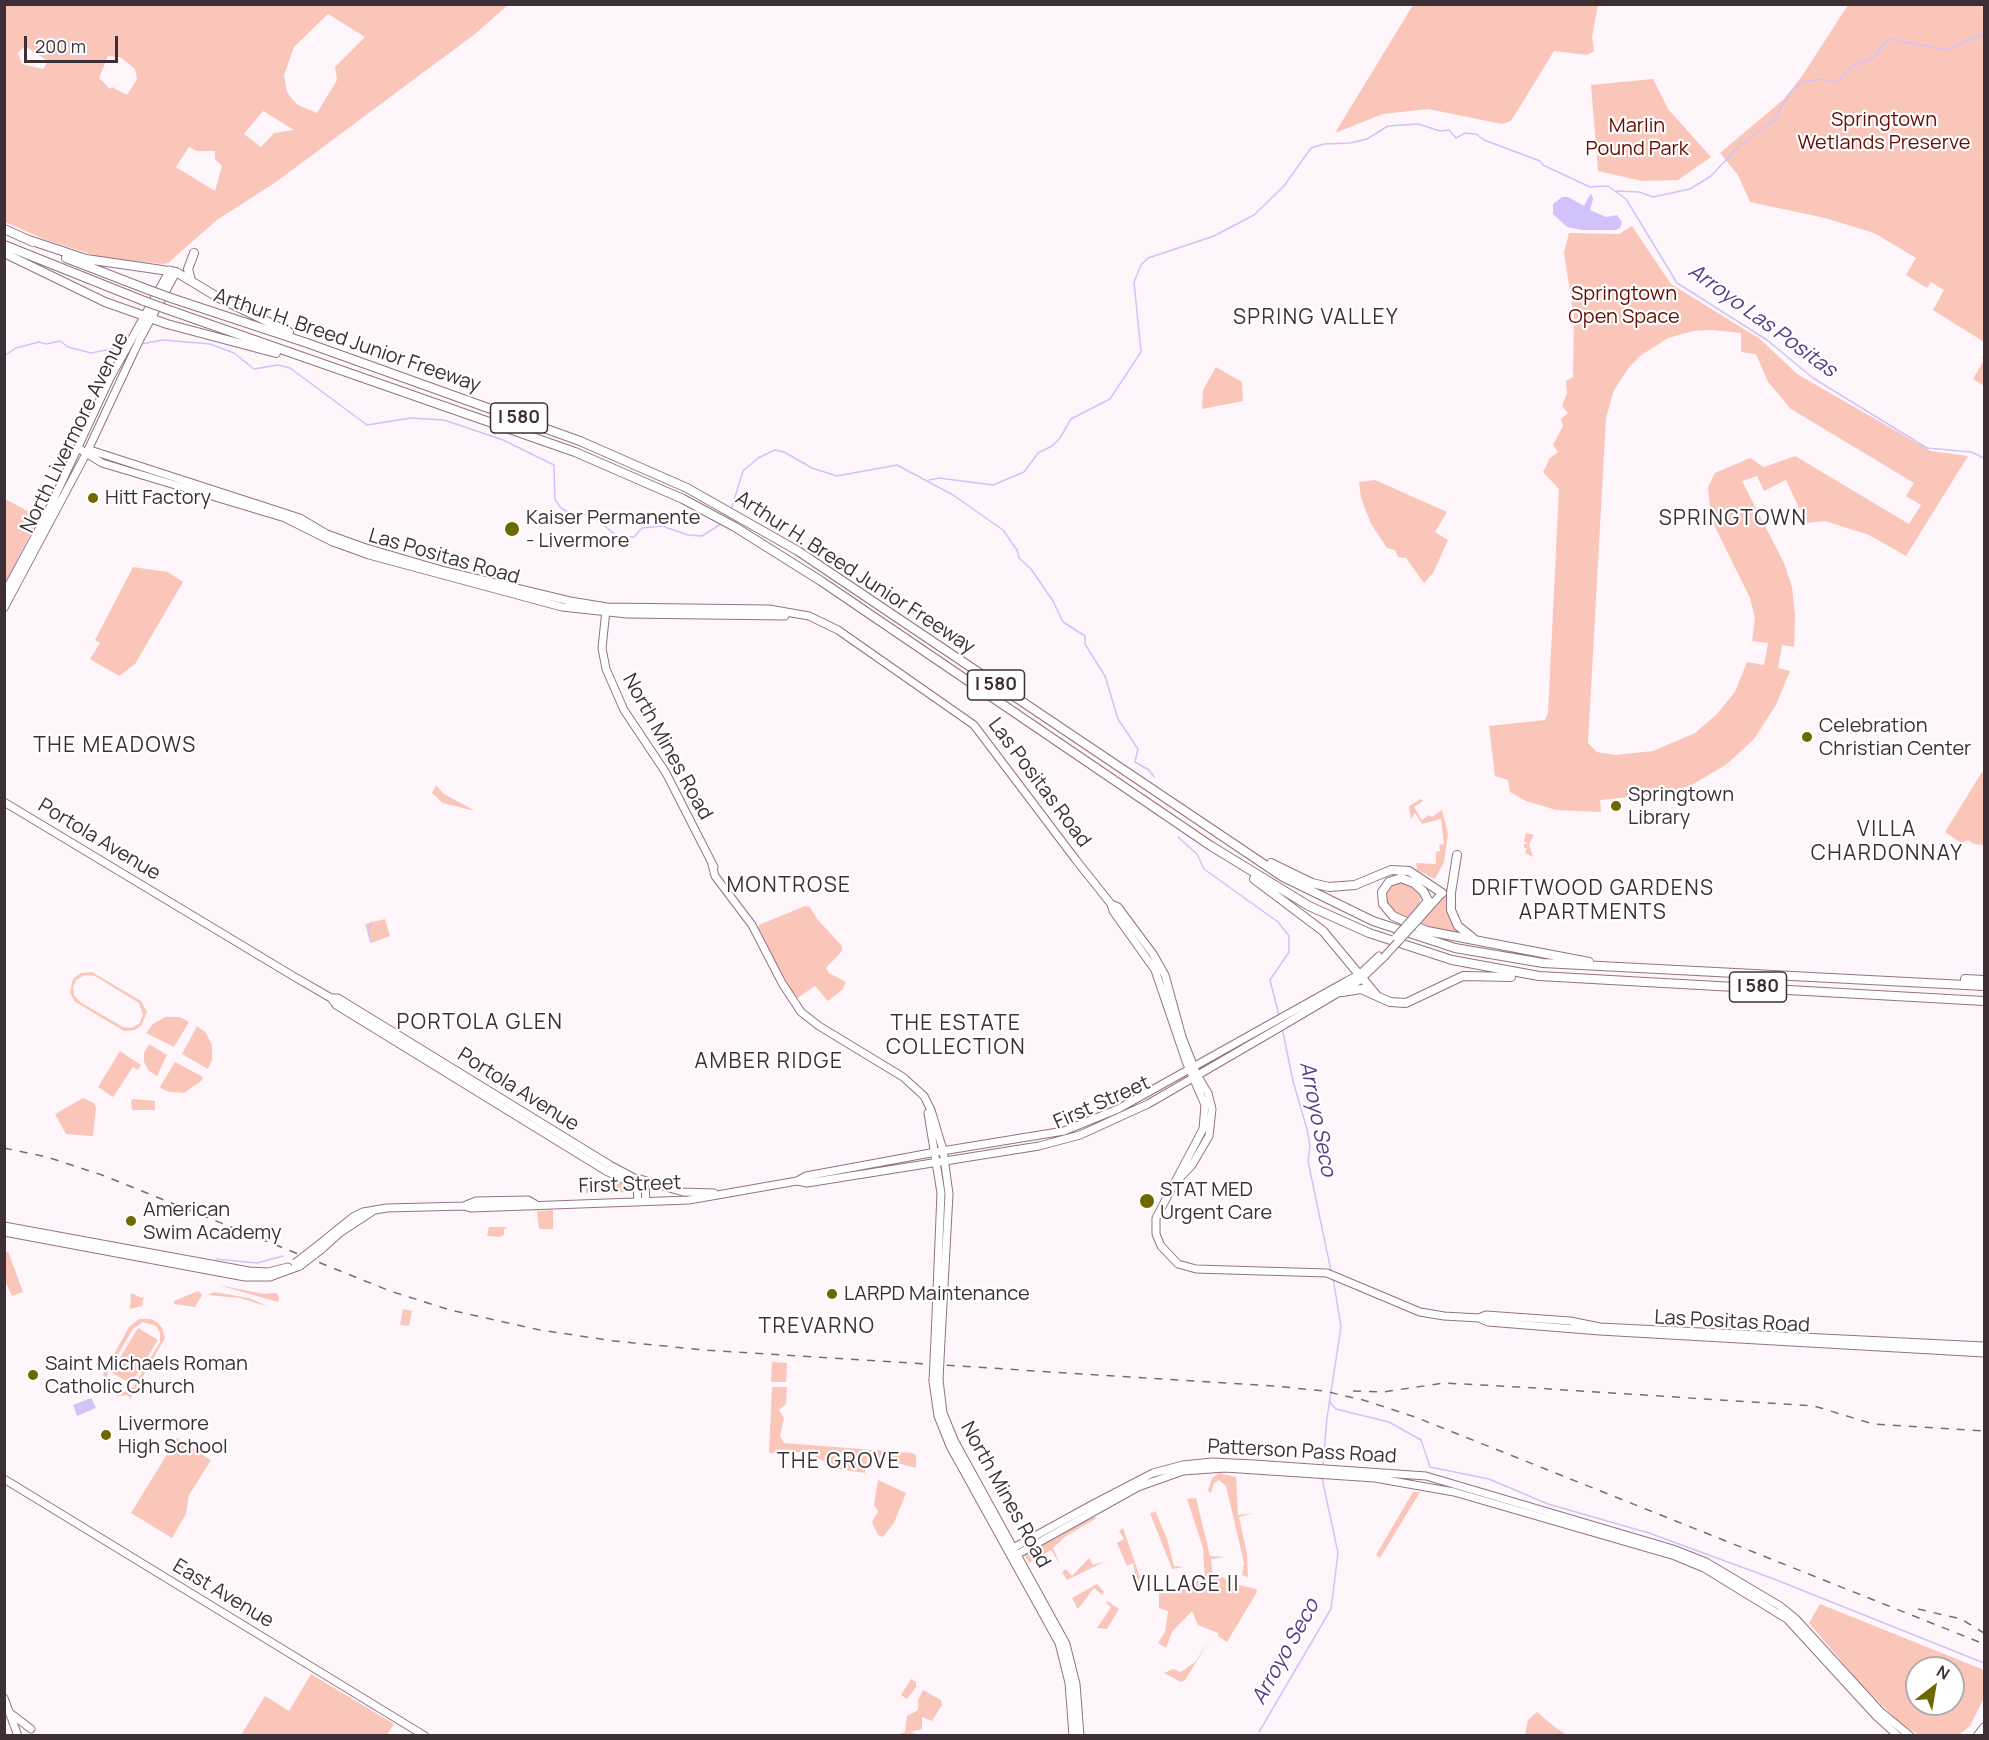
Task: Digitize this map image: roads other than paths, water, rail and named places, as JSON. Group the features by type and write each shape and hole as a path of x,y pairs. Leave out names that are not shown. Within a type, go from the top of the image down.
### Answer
{"highway":[{"name":"Arthur H. Breed Junior Freeway","path":"4,229 93,269 149,290 307,343 590,444 653,471 725,508 798,551 1283,877 1373,921 1428,940 1513,960 1984,986"},
{"path":"29,240 86,259 121,266 173,271 219,298 307,343"},
{"name":"Arthur H. Breed Junior Freeway","path":"4,245 166,309 585,455 649,483 735,527 868,613 1211,846 1309,906 1369,933 1452,960 1550,977 1965,999 1984,1003"},
{"path":"4,252 78,290 148,320 286,356 310,360"},
{"path":"191,280 188,269 194,252"},
{"path":"1211,846 1323,931 1377,996"},
{"path":"1249,853 1320,886 1346,886 1388,871 1403,870 1420,876 1442,893"},
{"path":"1457,855 1450,893 1451,910 1458,926 1479,941"},
{"path":"1428,900 1423,891 1414,883 1401,878 1389,882 1382,892 1383,904 1387,910 1404,922 1440,935 1632,968"},
{"path":"1342,992 1360,989 1390,1002 1413,1001 1453,978 1470,974 1540,980 1550,977"},
{"path":"1938,983 1953,979 1984,980"}],"main road":[{"name":"North Livermore Avenue","path":"4,594 78,448 173,271"},
{"name":"North Livermore Avenue","path":"4,608 87,452 128,355"},
{"name":"Las Positas Road","path":"78,448 102,463 285,518 333,542 398,565 562,607 606,610 769,609 809,616 838,630 974,725 1112,904 1118,907 1165,975 1191,1068 1211,1100 1211,1130 1192,1165 1175,1183 1158,1211 1156,1229 1161,1246 1178,1264 1196,1269 1321,1272 1341,1278 1420,1312 1479,1318 1488,1322 1600,1331 1984,1353"},
{"name":"North Mines Road","path":"606,610 602,648 606,669 624,710 666,773 719,880 752,925 782,983 801,1012 819,1026 903,1077 915,1089 928,1113 940,1161 936,1380 938,1416 950,1446 1056,1623 1070,1655 1076,1684 1080,1736"},
{"name":"Portola Avenue","path":"4,802 331,998 336,1005 606,1171 633,1184 642,1201"},
{"path":"1415,919 1442,893"},
{"path":"1415,919 1428,900"},
{"name":"First Street","path":"4,1232 245,1276 270,1277 297,1265 353,1217 373,1211 397,1207 464,1206 476,1201 528,1200 535,1204 689,1200 797,1181 806,1176 939,1151 1064,1131 1118,1109 1276,1020 1287,1018 1342,992 1361,977 1415,919"},
{"name":"First Street","path":"797,1181 807,1183 1039,1146 1080,1135 1139,1108 1277,1029 1287,1018 1361,977"},
{"name":"Portola Avenue","path":"331,998 338,998 644,1184 642,1201"},
{"path":"632,1177 683,1192 728,1194"},
{"name":"First Street","path":"4,1226 249,1271 279,1270 297,1265"},
{"name":"Las Positas Road","path":"1479,1318 1486,1316 1570,1321 1600,1327 1981,1346"},
{"path":"1956,1351 1958,1347 1981,1346"},
{"name":"Patterson Pass Road","path":"1015,1552 1138,1487 1180,1472 1225,1468 1330,1472 1397,1481 1479,1497 1695,1563 1787,1619 1876,1716 1898,1736"},
{"name":"Patterson Pass Road","path":"1330,1472 1397,1473 1440,1479 1695,1556 1790,1614 1886,1717 1910,1736"},
{"name":"East Avenue","path":"4,1479 425,1736"},
{"name":"North Mines Road","path":"1015,1552 1059,1643 1069,1683 1073,1736"},
{"path":"4,1698 18,1736"},
{"path":"10,1713 31,1729"},
{"path":"1977,1736 1984,1726"}],"waterway":[{"path":"1617,191 1639,192 1653,197 1690,189 1711,176 1739,146 1774,120 1787,97 1801,82 1823,79 1836,83 1851,67 1875,56 1888,39 1946,50 1984,34"},
{"name":"Arroyo Las Positas","path":"929,480 939,478 993,485 1024,472 1038,453 1052,446 1060,438 1071,419 1110,399 1141,352 1134,282 1141,265 1148,258 1214,236 1254,215 1284,186 1311,148 1324,144 1350,143 1367,139 1388,126 1418,124 1440,131 1449,130 1456,138 1465,133 1476,134 1484,140 1540,161 1543,165 1590,187 1608,186 1626,199 1677,283 1767,340 1813,378 1927,448 1971,452 1984,458"},
{"name":"Arroyo Las Positas","path":"141,344 163,340 210,344 234,353 254,369 278,365 290,368 367,425 411,418 444,420 503,440 554,465 555,500 561,508 572,514 591,515 617,536 634,537 642,528 662,526 688,535 702,536 721,524"},
{"name":"Arroyo Las Positas","path":"4,356 16,348 39,342 46,344 60,341 68,347 91,353 125,346"},
{"name":"Arroyo Seco","path":"731,510 743,471 758,458 775,450 784,452 812,468 837,476 897,465 953,495 1003,530 1017,550 1019,558 1031,569 1053,601 1063,622 1085,636 1085,644 1105,676 1118,719 1138,749 1135,762 1149,770 1154,777"},
{"name":"Arroyo Seco","path":"1178,837 1197,854 1204,869 1278,922 1289,936 1289,952 1270,980 1279,1015"},
{"path":"371,942 368,932 372,922"},
{"name":"Arroyo Seco","path":"1282,1028 1293,1081 1307,1129 1310,1146 1308,1161 1331,1271"},
{"path":"216,1259 257,1263 283,1256"},
{"name":"Arroyo Seco","path":"1323,1464 1327,1418 1341,1327 1333,1278"},
{"path":"1329,1401 1336,1409 1389,1422 1421,1440 1430,1467 1489,1479 1548,1504 1649,1533 1774,1579 1984,1663"},
{"name":"Arroyo Seco","path":"1259,1732 1331,1609 1338,1553 1322,1478"}],"railway":[{"path":"4,1148 47,1157 102,1175 390,1291 450,1310 540,1330 614,1341 704,1350 1274,1386 1324,1391 1363,1400 1415,1417 1984,1644"},
{"path":"1353,1391 1383,1392 1444,1383 1519,1387 1814,1406 1873,1424 1984,1431"},
{"path":"1918,1609 1961,1619 1984,1633"}],"place":[{"name":"Hitt Factory","path":"93,498"},
{"name":"Kaiser Permanente - Livermore","path":"512,529"},
{"name":"Celebration Christian Center","path":"1807,737"},
{"name":"Springtown Library","path":"1616,806"},
{"name":"STAT MED Urgent Care","path":"1147,1201"},
{"name":"American Swim Academy","path":"131,1221"},
{"name":"LARPD Maintenance","path":"832,1294"},
{"name":"Saint Michaels Roman Catholic Church","path":"33,1375"},
{"name":"Livermore High School","path":"106,1435"}],"district":[{"name":"SPRING VALLEY","path":"1316,318"},
{"name":"SPRINGTOWN","path":"1733,519"},
{"name":"THE MEADOWS","path":"115,746"},
{"name":"VILLA CHARDONNAY","path":"1887,842"},
{"name":"MONTROSE","path":"789,886"},
{"name":"DRIFTWOOD GARDENS APARTMENTS","path":"1593,901"},
{"name":"PORTOLA GLEN","path":"480,1023"},
{"name":"THE ESTATE COLLECTION","path":"956,1036"},
{"name":"AMBER RIDGE","path":"769,1062"},
{"name":"TREVARNO","path":"817,1327"},
{"name":"THE GROVE","path":"839,1462"},
{"name":"VILLAGE II","path":"1186,1585"}],"park label":[{"name":"Springtown Wetlands Preserve","path":"1884,132"},
{"name":"Marlin Pound Park","path":"1637,138"},
{"name":"Springtown Open Space","path":"1624,306"}]}
